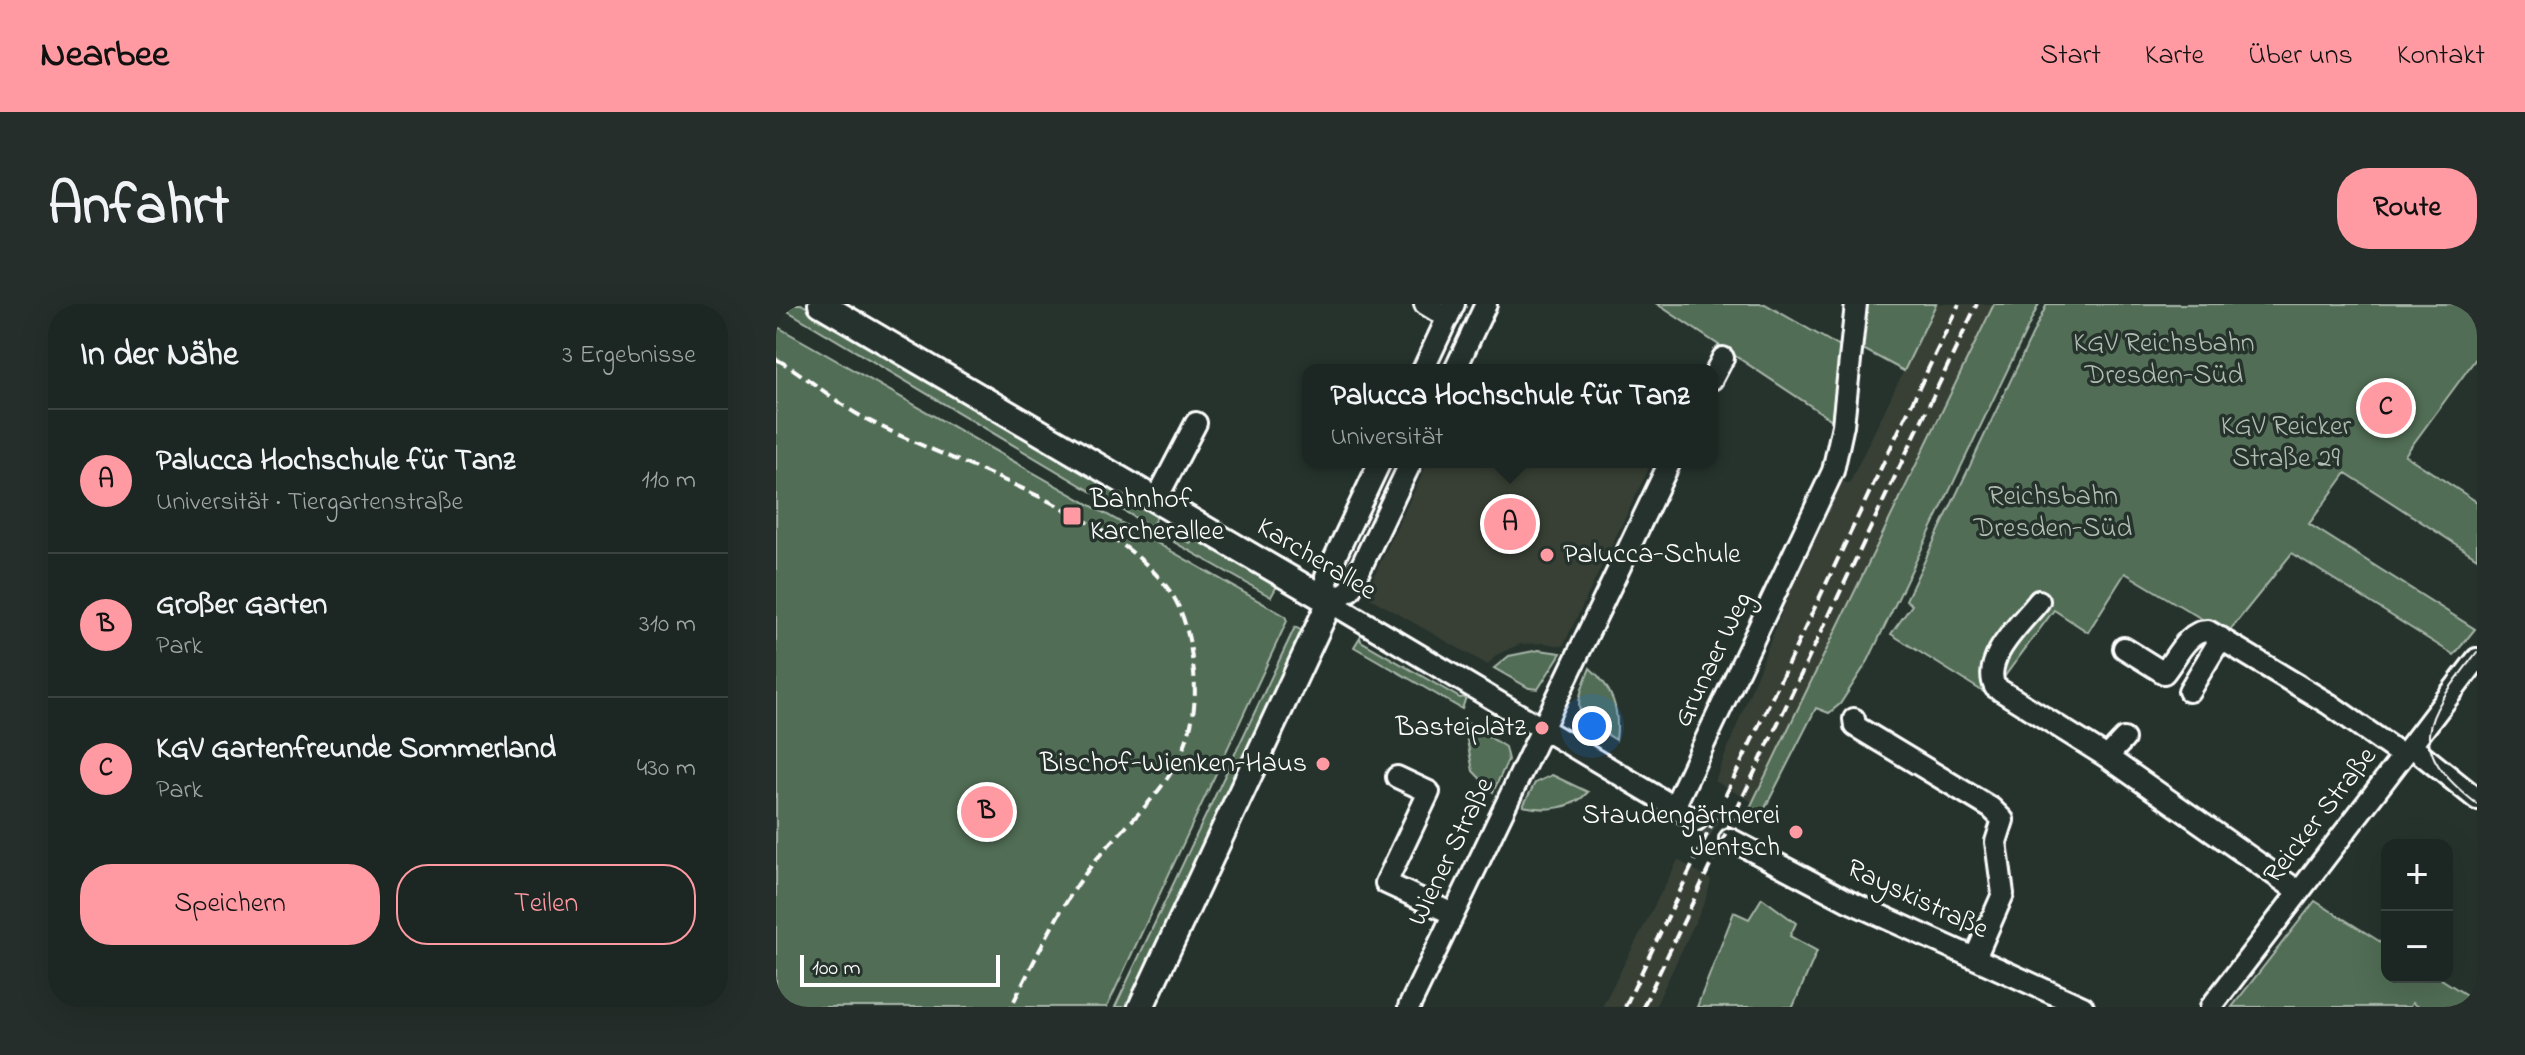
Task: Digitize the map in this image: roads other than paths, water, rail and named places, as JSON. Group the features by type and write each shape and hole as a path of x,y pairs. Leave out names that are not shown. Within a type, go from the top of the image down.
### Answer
{"main road":[{"name":"Karcherallee","path":"837,308 1330,602"},
{"path":"1141,1007 1330,602"}],"street":[{"path":"1425,304 1451,311 1426,364"},
{"path":"1458,364 1486,304"},
{"name":"Grunaer Weg","path":"1674,807 1833,471 1845,410 1856,304"},
{"path":"1718,368 1723,358"},
{"path":"1156,500 1196,423"},
{"path":"1377,468 1326,576 1330,602 1350,590 1408,468"},
{"name":"Wiener Straße","path":"1409,1007 1667,468"},
{"path":"2039,601 1997,655 1992,677 1999,690 2021,699 2298,891"},
{"name":"Karcherallee","path":"1330,602 1696,820"},
{"path":"2124,648 2164,673 2199,630 2221,638 2407,751 2477,799"},
{"path":"2189,691 2221,638"},
{"name":"Reicker Straße","path":"2211,1007 2477,659"},
{"path":"1854,719 1855,726 1991,808 2003,820 1996,842 2003,894 1975,958"},
{"path":"2107,757 2124,739"},
{"path":"1397,777 1429,792 1386,883 1453,914"},
{"name":"Rayskistraße","path":"1730,839 1848,901 2083,1007"}],"tunnel":[{"path":"1696,820 1730,839"}],"tram line":[{"path":"2477,652 2445,695 2429,731 2430,747 2438,765 2477,804"}],"railway":[{"path":"1625,1007 1959,304"},
{"path":"1643,1007 1977,304"},
{"path":"776,359 866,419 1028,491 1109,535 1142,561 1169,590 1182,614 1195,684 1192,721 1179,758 1160,789 1076,886 1011,1007"}],"place":[{"name":"KGV Gartenfreunde Sommerland","path":"2386,408"},
{"name":"Bahnhof Karcherallee","path":"1072,516"},
{"name":"Palucca Hochschule für Tanz","path":"1510,524"},
{"name":"Palucca-Schule","path":"1547,555"},
{"name":"Basteiplatz","path":"1542,728"},
{"name":"Bischof-Wienken-Haus","path":"1323,764"},
{"name":"Großer Garten","path":"987,812"},
{"name":"Staudengärtnerei Jentsch","path":"1796,832"}],"park label":[{"name":"KGV Reichsbahn Dresden-Süd","path":"2164,360"},
{"name":"KGV Reicker Straße 29","path":"2286,443"},
{"name":"Reichsbahn Dresden-Süd","path":"2053,513"}]}
